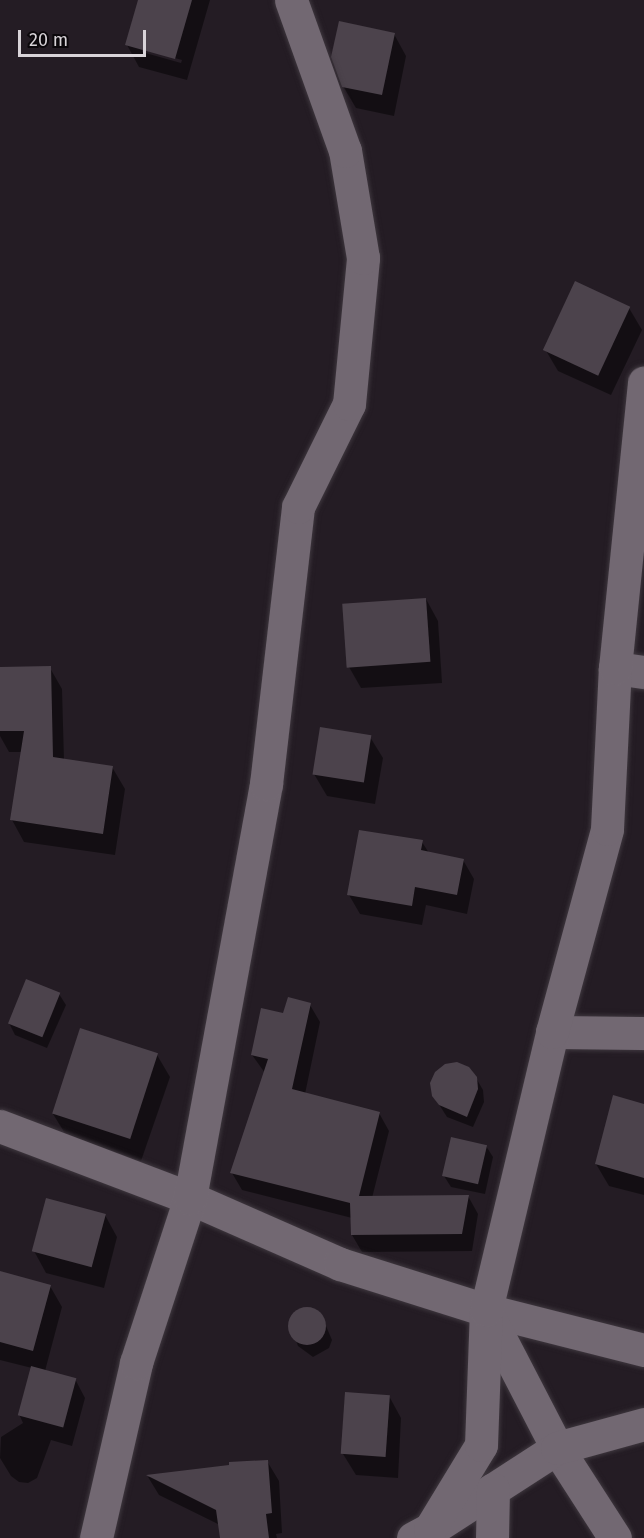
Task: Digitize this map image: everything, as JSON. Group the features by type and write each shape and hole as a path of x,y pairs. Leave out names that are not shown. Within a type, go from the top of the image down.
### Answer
{"street":[{"path":"96,1538 136,1363 190,1198 266,784 298,507 350,404 363,258 345,150 291,0"},
{"path":"422,1534 481,1445 486,1310 552,1032 607,829 630,670 644,382"},
{"path":"552,1032 644,1033"},
{"path":"0,1126 190,1198 340,1264 486,1310 644,1350"},
{"path":"486,1310 557,1448 615,1538"},
{"path":"422,1534 557,1448 644,1424"},
{"path":"492,1538 493,1489"}],"building":[{"path":"138,0 192,0 175,59 125,45"},
{"path":"339,21 395,33 382,95 342,87 331,57"},
{"path":"575,281 630,307 598,376 543,350"},
{"path":"426,598 430,662 347,668 342,604"},
{"path":"51,666 53,757 113,766 103,834 10,820 24,731 0,731 0,667"},
{"path":"320,727 371,735 364,783 312,774"},
{"path":"359,830 423,840 421,850 464,859 457,895 415,887 412,906 347,895"},
{"path":"26,979 60,993 42,1037 8,1024"},
{"path":"288,997 311,1003 292,1089 380,1112 359,1196 469,1195 462,1234 351,1235 350,1203 230,1173 268,1059 251,1055 261,1008 283,1013"},
{"path":"80,1028 158,1053 130,1139 52,1114"},
{"path":"457,1062 469,1067 477,1077 478,1089 467,1117 439,1105 432,1096 430,1083 435,1072 445,1064"},
{"path":"613,1095 644,1104 644,1178 595,1164"},
{"path":"451,1137 487,1145 478,1184 442,1176"},
{"path":"46,1198 106,1214 92,1267 32,1251"},
{"path":"0,1271 51,1285 33,1351 0,1342"},
{"path":"307,1307 320,1313 326,1326 320,1339 307,1345 294,1339 288,1326 294,1313"},
{"path":"31,1366 76,1378 63,1427 18,1415"},
{"path":"345,1392 390,1395 386,1457 341,1454"},
{"path":"268,1460 272,1513 266,1514 269,1538 220,1538 216,1510 146,1475 229,1465 229,1462"}]}
